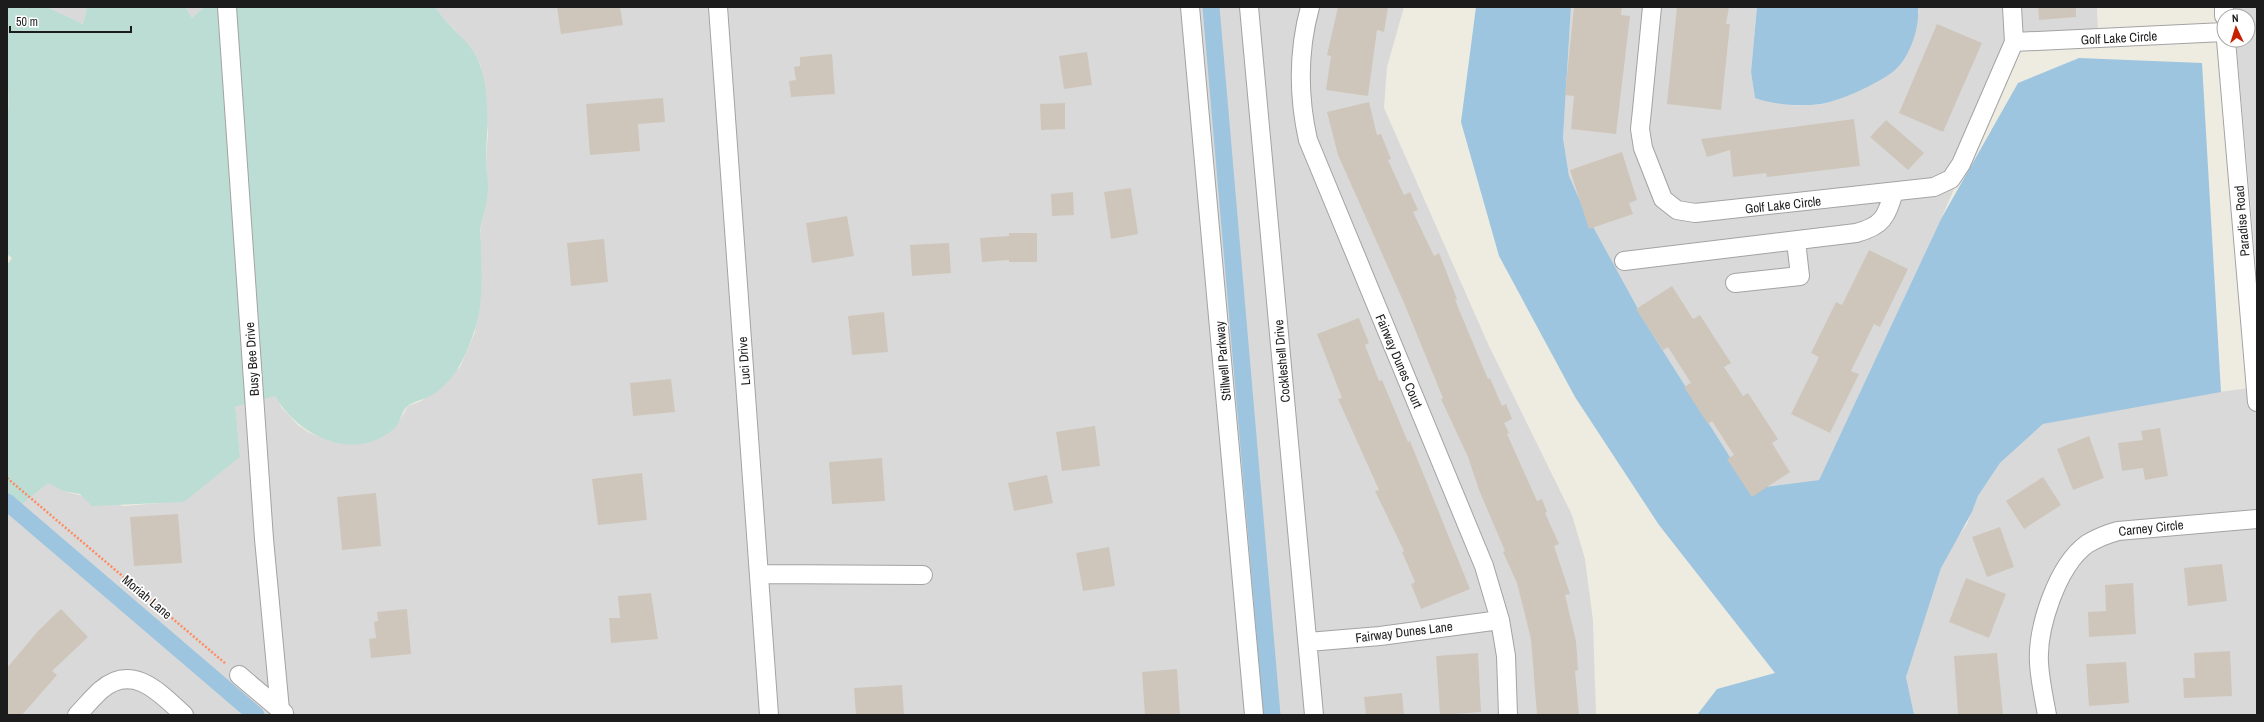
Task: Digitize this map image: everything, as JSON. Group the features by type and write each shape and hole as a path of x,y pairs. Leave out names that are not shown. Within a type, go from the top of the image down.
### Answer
{"street":[{"name":"Busy Bee Drive","path":"227,7 264,539 283,712"},
{"name":"Luci Drive","path":"718,7 769,715"},
{"name":"Stillwell Parkway","path":"1190,7 1254,715"},
{"name":"Cockleshell Drive","path":"1249,7 1314,715"},
{"name":"Fairway Dunes Court","path":"1310,7 1304,34 1300,81 1301,106 1308,140 1484,566 1500,620 1506,656 1508,715"},
{"name":"Golf Lake Circle","path":"1652,7 1640,129 1643,148 1655,183 1663,199 1677,210 1695,213 1934,187 1951,179 1961,164 2014,42 2012,7"},
{"name":"Golf Lake Circle","path":"2014,42 2216,32"},
{"name":"Paradise Road","path":"2227,48 2250,226 2257,402"},
{"path":"1624,261 1856,234 1873,229 1882,221 1888,211 1894,192"},
{"path":"1735,283 1800,276 1796,241"},
{"name":"Carney Circle","path":"2047,715 2039,663 2042,628 2047,610 2063,574 2073,559 2086,545 2101,536 2129,529 2257,519"},
{"path":"759,574 923,575"},
{"name":"Fairway Dunes Lane","path":"1308,642 1395,634 1500,620"},
{"path":"239,675 283,712"},
{"path":"77,715 101,690 113,682 131,679 153,687 184,715"}],"path":[{"name":"Moriah Lane","path":"7,478 239,675"}],"shaded area":[{"path":"7,7 47,7 83,24 87,7 185,7 192,18 204,7 435,7 440,15 473,50 478,59 484,79 487,102 486,160 488,187 487,201 480,231 481,301 474,332 463,359 453,376 440,390 406,407 399,423 395,428 379,439 362,444 345,444 328,440 312,433 298,423 285,410 275,396 234,407 236,412 240,457 184,502 92,506 80,494 63,491 48,483 7,516 7,265 12,258 7,254 7,126 9,100 7,74"},
{"path":"47,7 87,7 83,24"},
{"path":"185,7 204,7 192,18"},
{"path":"435,7 1404,7 1387,67 1384,108 1489,346 1572,515 1585,559 1593,621 1596,715 7,715 7,516 48,482 63,491 124,506 184,501 240,457 236,412 233,407 275,395 282,408 298,425 308,432 332,442 396,427 408,406 421,401 460,367 475,332 481,286 480,232 488,190 486,161 488,134 481,66 474,53 457,32 439,14"},
{"path":"1476,7 1571,7 1563,138 1569,176 1585,212 1648,327 1750,489 1819,480 1941,219 2018,83 2079,58 2202,63 2221,392 2043,424 2000,463 1978,496 1972,512 1941,568 1906,677 1914,715 1697,715 1717,689 1775,673 1659,525 1575,397 1499,256 1461,122"},
{"path":"1571,7 1757,7 1751,72 1755,98 1797,106 1823,104 1849,95 1894,71 1919,13 1918,7 2097,7 2098,34 2020,38 1941,219 1819,480 1749,489 1648,327 1585,212 1569,176 1563,138"},
{"path":"1757,7 1918,7 1918,15 1916,33 1913,42 1905,58 1894,71 1869,86 1838,99 1821,104 1796,105 1779,104 1755,98 1751,72"},
{"path":"2257,7 2257,277 2237,48 2256,48 2256,8 2233,8"},
{"path":"7,74 9,100 7,126"},
{"path":"2257,387 2257,715 1912,715 1906,677 1912,652 1945,556 1967,524 1978,496 2000,463 2043,424 2196,395"}],"building":[{"path":"557,7 620,7 623,25 561,34"},
{"path":"1338,7 1388,7 1384,32 1377,30 1368,96 1326,90 1331,56 1327,55"},
{"path":"1574,7 1622,7 1621,15 1630,16 1616,134 1571,129 1574,96 1565,95"},
{"path":"1677,7 1729,7 1726,24 1730,24 1721,110 1667,104"},
{"path":"2038,7 2076,7 2076,17 2039,20"},
{"path":"1937,24 1982,43 1943,132 1899,113"},
{"path":"1087,52 1092,85 1064,89 1059,56"},
{"path":"832,54 835,94 791,97 789,81 796,80 794,67 800,66 800,57"},
{"path":"663,98 665,122 638,124 640,151 590,155 586,104"},
{"path":"1369,102 1377,135 1381,134 1391,159 1388,160 1404,195 1410,192 1418,210 1413,212 1434,256 1439,253 1457,299 1455,300 1488,379 1490,378 1502,406 1506,404 1512,419 1504,423 1509,433 1507,434 1537,501 1542,499 1547,512 1545,513 1559,544 1554,546 1570,594 1565,595 1576,641 1578,670 1575,671 1579,715 1537,715 1531,639 1517,583 1503,552 1505,551 1479,490 1468,457 1441,399 1443,398 1404,303 1338,155 1327,112"},
{"path":"1065,103 1065,129 1041,130 1040,104"},
{"path":"1854,119 1860,166 1767,177 1766,173 1733,177 1730,150 1707,157 1701,139"},
{"path":"1886,120 1924,153 1908,170 1870,137"},
{"path":"1622,152 1637,200 1629,203 1633,214 1589,229 1570,170"},
{"path":"1131,188 1138,234 1111,239 1104,192"},
{"path":"1073,192 1074,215 1052,216 1051,194"},
{"path":"847,216 854,256 812,263 806,223"},
{"path":"1009,233 1037,233 1037,262 1009,262 1009,260 982,262 980,238 1009,236"},
{"path":"604,239 608,282 571,286 567,243"},
{"path":"949,243 951,273 912,276 910,245"},
{"path":"1869,250 1908,269 1880,327 1874,324 1851,371 1859,374 1830,433 1791,414 1819,357 1811,353 1836,302 1842,305"},
{"path":"1672,286 1693,319 1700,315 1731,363 1724,367 1743,396 1748,393 1778,439 1772,443 1790,472 1752,497 1727,459 1734,455 1712,421 1708,424 1684,387 1691,383 1668,347 1663,350 1636,309"},
{"path":"884,312 888,352 852,355 848,316"},
{"path":"1359,318 1369,343 1365,345 1379,381 1382,380 1408,442 1410,441 1470,589 1421,609 1411,584 1415,582 1402,552 1404,551 1375,491 1379,490 1338,399 1342,398 1317,334"},
{"path":"671,379 675,412 633,416 630,383"},
{"path":"1095,426 1100,466 1062,471 1056,432"},
{"path":"2160,428 2168,476 2145,480 2143,468 2122,471 2118,443 2143,440 2141,431"},
{"path":"2089,436 2104,478 2073,490 2057,449"},
{"path":"882,458 885,501 832,504 829,462"},
{"path":"642,473 647,520 598,525 592,479"},
{"path":"1047,475 1053,503 1014,511 1008,483"},
{"path":"2043,477 2061,505 2024,529 2006,501"},
{"path":"376,493 381,546 342,550 337,497"},
{"path":"178,514 182,563 134,566 130,517"},
{"path":"2000,527 2014,567 1987,577 1972,537"},
{"path":"1109,547 1115,586 1083,591 1076,553"},
{"path":"2222,564 2227,601 2188,606 2184,568"},
{"path":"1966,578 2006,594 1989,638 1949,622"},
{"path":"2133,583 2136,634 2089,637 2088,612 2106,611 2105,585"},
{"path":"651,593 658,639 611,643 609,618 620,618 618,596"},
{"path":"61,609 88,637 52,671 57,675 22,715 7,715 7,668 38,631"},
{"path":"407,609 411,654 371,658 369,639 376,638 374,622 378,621 377,612"},
{"path":"2230,651 2232,696 2184,698 2183,678 2195,678 2194,653"},
{"path":"1478,653 1481,712 1440,715 1436,656"},
{"path":"1997,653 2003,715 1958,715 1954,656"},
{"path":"2126,662 2129,703 2089,706 2086,664"},
{"path":"1177,669 1180,715 1145,715 1142,672"},
{"path":"902,685 904,715 856,715 854,688"},
{"path":"1402,693 1404,715 1366,715 1364,697"}],"waterway":[{"path":"1211,7 1272,715"},
{"path":"7,502 256,715"}]}
